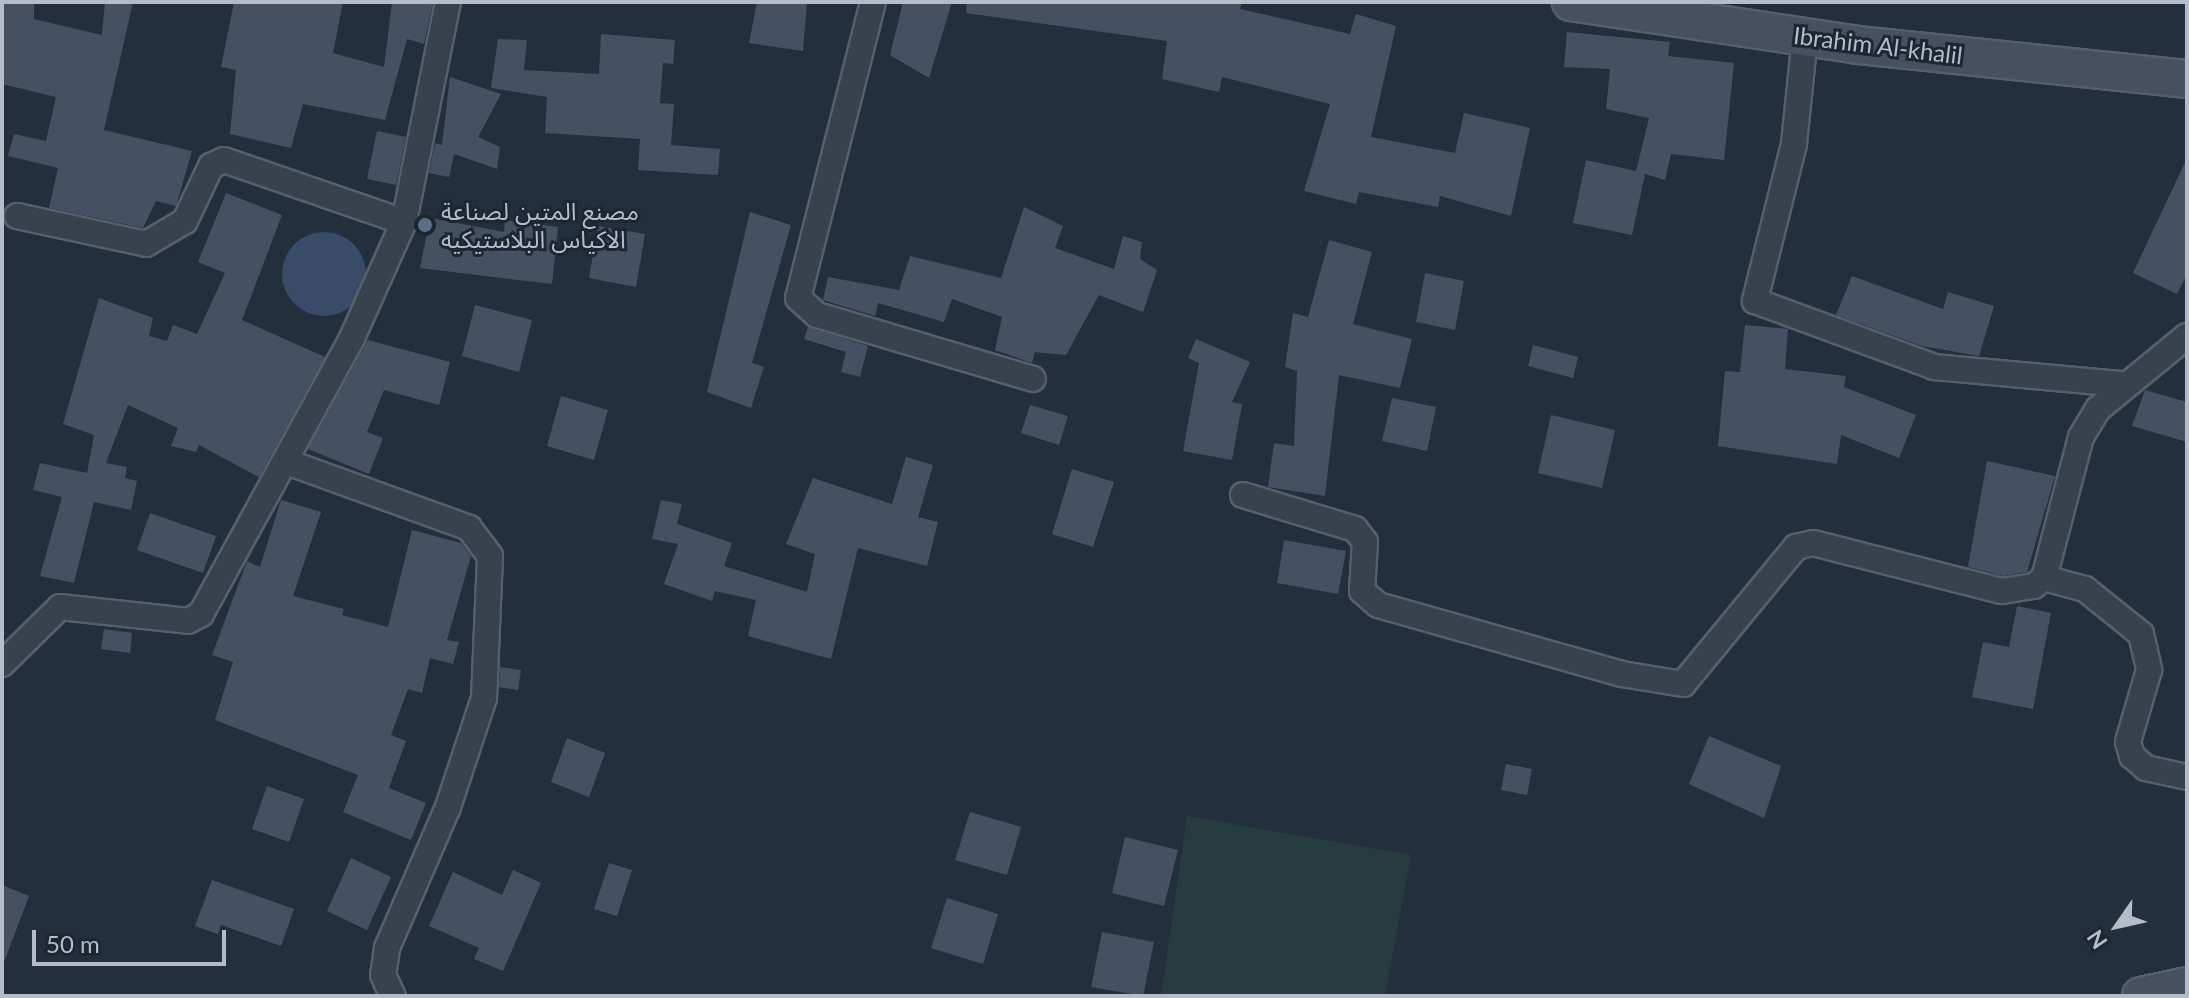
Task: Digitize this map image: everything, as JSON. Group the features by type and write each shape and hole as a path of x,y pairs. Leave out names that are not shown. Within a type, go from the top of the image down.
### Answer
{"street":[{"path":"2,664 60,607 194,620 287,462 404,222 448,2"},
{"path":"873,2 798,298 817,315 1033,379"},
{"name":"Ibrahim Al-khalil","path":"1571,2 1805,37 2187,79"},
{"path":"1805,37 1794,144 1755,301 1934,367 2122,384"},
{"path":"17,216 146,244 185,221 211,166 224,160 404,222"},
{"path":"1243,495 1355,529 1365,542 1362,591 1378,605 1672,686 1696,673 1750,595 1796,547 1813,543 2002,591 2020,592 2044,578 2081,437 2122,384 2187,336"},
{"path":"287,462 469,528 490,556 484,698 453,794 387,948 383,975 393,996"},
{"path":"2044,578 2085,589 2141,634 2149,670 2128,742 2132,756 2146,768 2187,777"},
{"path":"2141,996 2187,986"}],"green space":[{"path":"1187,816 1411,855 1385,996 1161,996"}],"water":[{"path":"316,232 332,232 348,239 359,250 366,274 363,290 354,304 332,316 316,316 300,309 289,298 282,282 282,266 289,250 300,239"}],"building":[{"path":"2,2 34,2 34,19 102,35 105,2 133,2 104,130 192,151 176,206 156,201 143,228 49,208 58,168 8,156 14,134 46,141 56,97 2,84"},
{"path":"234,2 343,2 333,53 384,67 392,2 433,2 424,44 407,39 385,120 303,104 291,148 230,134 236,70 221,67"},
{"path":"757,2 807,2 803,51 749,43"},
{"path":"903,2 952,2 929,78 890,55"},
{"path":"967,2 1242,2 1240,9 1350,34 1356,14 1396,26 1371,137 1455,153 1464,113 1530,128 1511,216 1440,196 1438,207 1359,192 1356,204 1304,191 1330,104 1222,77 1219,92 1162,79 1167,41 966,13"},
{"path":"1567,32 1670,42 1668,56 1734,63 1724,160 1671,154 1665,180 1645,174 1632,235 1573,223 1586,160 1636,171 1649,118 1606,109 1610,69 1564,67"},
{"path":"601,34 675,40 673,64 663,63 660,103 674,104 671,145 720,149 718,175 638,170 640,139 545,133 547,97 491,88 498,39 527,40 524,70 599,74"},
{"path":"450,77 501,94 478,137 500,147 497,169 454,154 449,177 429,173 435,143 442,145"},
{"path":"377,131 406,137 396,185 367,179"},
{"path":"2187,158 2187,274 2177,294 2133,273"},
{"path":"226,193 282,215 242,320 325,357 259,477 199,445 196,452 171,446 178,428 128,405 106,463 127,467 125,478 137,481 131,510 94,502 74,583 40,576 62,497 33,490 40,463 87,473 94,435 63,424 99,298 153,318 149,336 167,341 173,325 197,334 225,273 198,262"},
{"path":"1024,207 1063,226 1055,248 1114,269 1123,236 1142,242 1140,259 1157,270 1143,312 1099,295 1066,355 1035,352 1032,363 995,350 1002,317 952,299 944,322 878,303 875,316 823,300 828,277 899,290 910,256 1001,278"},
{"path":"750,212 791,225 752,363 764,367 751,408 707,392"},
{"path":"430,218 504,232 505,220 558,227 552,284 420,268"},
{"path":"598,226 645,234 636,287 589,278"},
{"path":"1329,240 1372,252 1353,324 1412,339 1400,388 1339,375 1325,496 1268,487 1274,443 1294,446 1297,371 1285,367 1293,313 1308,317"},
{"path":"1425,273 1464,281 1455,330 1416,322"},
{"path":"1852,276 1943,309 1948,292 1994,306 1979,356 1922,346 1836,315"},
{"path":"475,305 532,320 519,372 462,356"},
{"path":"1745,325 1788,329 1785,369 1846,376 1844,387 1916,415 1899,458 1841,435 1837,464 1718,446 1725,371 1740,372"},
{"path":"808,327 868,346 860,377 841,372 846,352 804,339"},
{"path":"1196,339 1250,362 1232,402 1242,404 1232,460 1183,451 1199,363 1188,358"},
{"path":"368,340 450,362 439,405 384,390 367,432 383,438 369,474 308,449"},
{"path":"1533,345 1578,357 1573,378 1528,366"},
{"path":"2145,390 2187,402 2187,442 2132,426"},
{"path":"561,396 608,410 594,460 547,446"},
{"path":"1392,398 1436,407 1427,451 1382,441"},
{"path":"1030,405 1068,416 1059,445 1021,433"},
{"path":"1551,415 1615,430 1602,488 1538,473"},
{"path":"906,457 933,465 918,517 938,522 927,566 858,548 831,659 748,636 756,600 715,591 712,601 664,584 678,544 652,539 661,500 682,504 677,524 732,543 724,566 807,592 815,554 786,544 813,478 892,504"},
{"path":"1987,461 2055,476 2027,572 2003,576 1968,567"},
{"path":"1072,469 1114,482 1093,547 1052,534"},
{"path":"281,500 321,512 293,596 344,609 342,615 388,627 412,530 461,543 471,556 447,640 459,642 453,664 430,658 422,693 408,689 391,735 406,741 389,788 426,803 411,840 343,812 358,775 215,720 233,662 212,655 247,561 260,567"},
{"path":"150,513 216,536 203,573 137,550"},
{"path":"1284,540 1346,551 1338,594 1277,583"},
{"path":"2017,606 2051,613 2033,709 1972,697 1983,642 2009,647"},
{"path":"104,629 132,633 130,653 101,649"},
{"path":"500,667 521,670 518,690 499,687"},
{"path":"1709,736 1781,766 1764,818 1689,784"},
{"path":"567,738 605,753 589,797 551,782"},
{"path":"1506,764 1532,769 1527,795 1501,790"},
{"path":"267,786 304,799 289,842 252,829"},
{"path":"970,812 1021,827 1007,875 955,860"},
{"path":"1125,837 1178,850 1164,906 1112,893"},
{"path":"351,858 391,877 367,930 327,911"},
{"path":"609,863 632,870 617,916 594,909"},
{"path":"513,870 541,883 503,971 474,959 479,948 429,926 453,872 502,895"},
{"path":"212,880 294,909 281,946 221,925 218,934 195,926"},
{"path":"2,885 29,896 4,962 2,962"},
{"path":"947,898 998,914 983,964 931,948"},
{"path":"1102,932 1154,942 1143,996 1091,987"}],"place":[{"name":"مصنع المتين لصناعة الاكياس البلاستيكيه","path":"425,225"}]}
